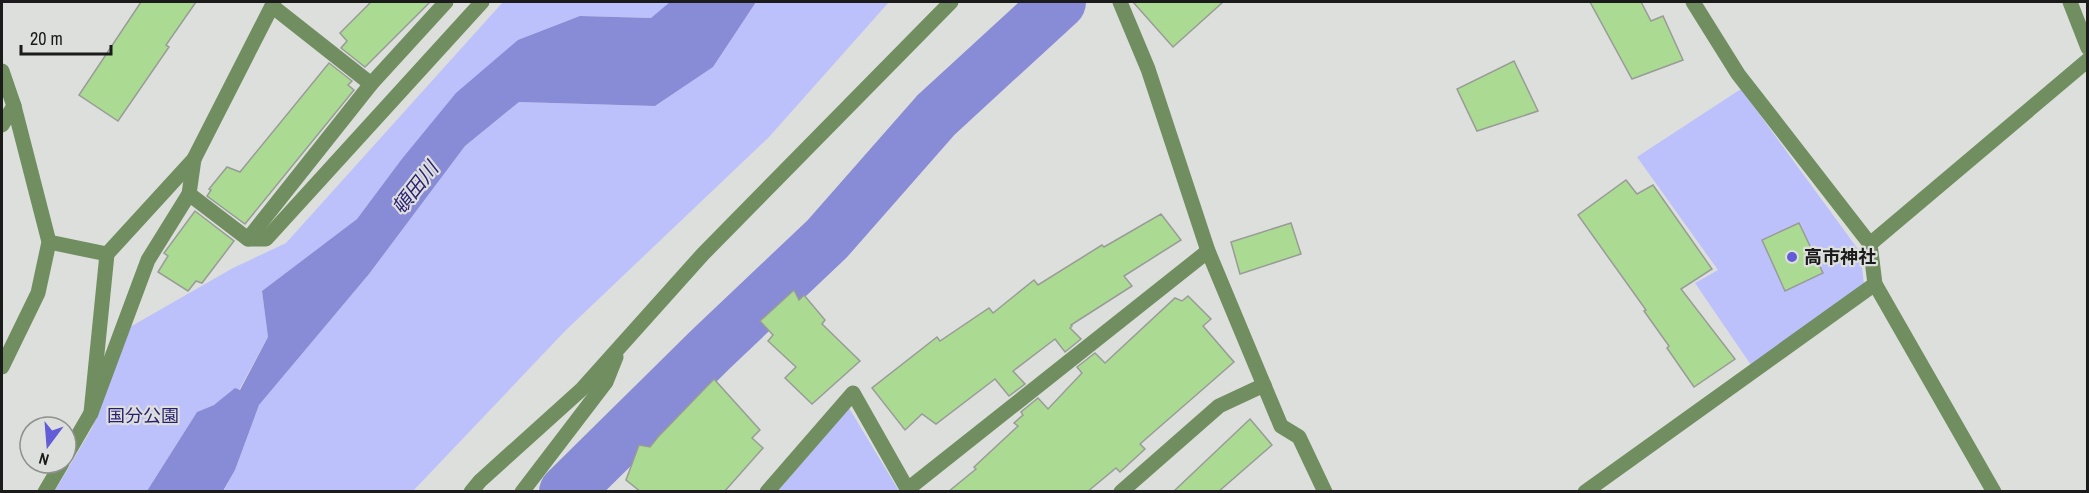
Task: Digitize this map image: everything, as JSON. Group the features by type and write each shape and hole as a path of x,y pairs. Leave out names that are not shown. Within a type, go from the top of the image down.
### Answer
{"street":[{"path":"248,239 371,84 446,2"},
{"path":"189,194 248,239 266,239 482,2"},
{"path":"471,492 480,481 582,389 704,254 951,2"},
{"path":"1120,2 1148,69 1208,251 1281,426 1299,437 1325,492"},
{"path":"1693,2 1738,74 1870,244 1875,284 1994,492"},
{"path":"2070,2 2088,48"},
{"path":"91,413 107,254 194,159 273,4 371,84"},
{"path":"1870,244 2088,60"},
{"path":"2,71 14,106 49,242 38,293 2,367"},
{"path":"2,125 14,106"},
{"path":"78,435 91,413 148,260 189,194 194,159"},
{"path":"49,242 107,254"},
{"path":"767,492 853,393 909,490 1208,251"},
{"path":"1585,492 1875,284"},
{"path":"522,492 606,382 619,348"},
{"path":"1121,492 1219,406 1264,385"},
{"path":"45,492 55,475"}],"green space":[{"name":"国分公園","path":"503,2 672,2 651,18 580,16 401,160 357,219 262,291 268,337 239,390 197,412 147,491 54,492 64,475 78,475 78,452 92,428 130,327 233,268 286,243"},
{"path":"756,2 889,2 769,137 565,331 413,491 223,492 235,470 259,405 369,274 465,146 519,102 655,106 713,67"},
{"path":"1741,89 1860,252 1864,284 1751,365 1695,283 1718,270 1637,157"},
{"path":"849,408 899,491 777,492"}],"water":[{"name":"頓田川","path":"670,2 756,2 713,67 655,106 519,102 465,146 369,274 259,405 235,470 223,491 147,491 197,412 214,405 235,388 240,390 268,337 262,291 357,219 401,160 456,93 518,40 580,16 651,18"}],"building":[{"path":"141,2 196,2 166,45 169,47 118,121 79,95"},
{"path":"371,2 430,2 365,67 341,48 347,41 340,33"},
{"path":"1133,2 1223,2 1173,47"},
{"path":"1590,2 1641,2 1651,21 1663,16 1683,60 1632,79"},
{"path":"1514,61 1538,111 1477,131 1457,89"},
{"path":"329,63 352,81 348,85 354,90 245,224 207,196 211,190 209,189 227,167 240,172"},
{"path":"1626,180 1637,194 1653,185 1712,269 1681,289 1735,359 1694,387 1667,348 1669,346 1644,311 1646,310 1578,215"},
{"path":"195,211 234,241 202,283 196,281 188,291 158,272 168,256 164,253"},
{"path":"1161,214 1181,240 1124,276 1132,286 1071,325 1070,328 1081,339 1065,352 1055,339 1013,371 1025,384 1009,396 995,379 936,424 922,414 905,430 872,388 937,337 940,341 989,308 993,313 1034,280 1038,285 1102,245 1104,247"},
{"path":"1291,223 1301,254 1240,274 1231,242"},
{"name":"高市神社","path":"1799,223 1823,273 1785,291 1762,240"},
{"path":"794,290 799,300 804,295 825,320 822,324 860,361 812,404 785,378 796,367 768,341 773,335 760,321"},
{"path":"1188,296 1211,319 1203,326 1234,362 1140,444 1145,449 1120,472 1116,468 1087,492 948,492 976,469 974,467 1018,426 1014,423 1023,415 1021,412 1038,398 1048,409 1082,373 1077,367 1095,353 1105,363 1175,298 1182,301"},
{"path":"714,379 760,430 752,438 763,448 724,492 641,492 626,480 639,445 650,447"},
{"path":"1250,419 1272,445 1218,492 1173,492"}],"waterway":[{"path":"566,492 827,239 936,115 1059,2"}],"place":[{"name":"高市神社","path":"1792,257"}]}
